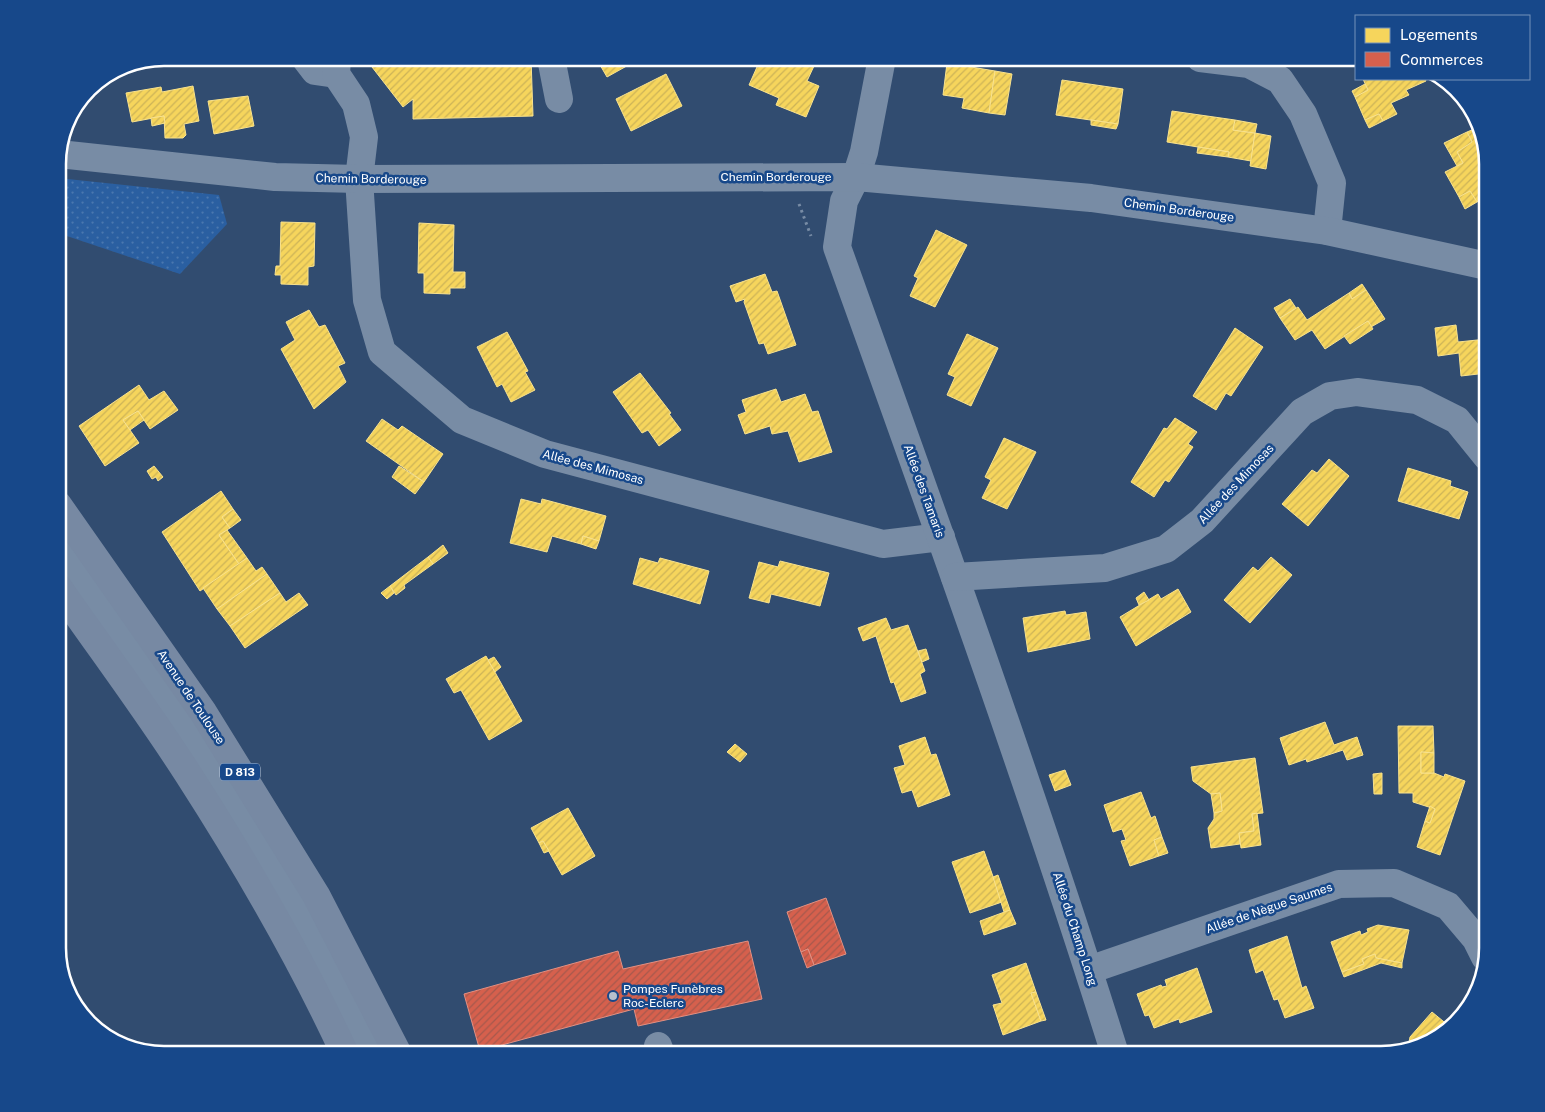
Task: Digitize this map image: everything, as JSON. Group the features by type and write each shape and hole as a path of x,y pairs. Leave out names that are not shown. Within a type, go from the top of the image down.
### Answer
{"main road":[{"name":"Avenue de Toulouse","path":"66,517 213,729 316,895 394,1046"},
{"path":"66,599 192,781 254,882 318,998 341,1046"}],"street":[{"path":"311,66 315,71 337,66"},
{"name":"Allée des Mimosas","path":"337,66 356,104 364,137 359,179 367,300 382,352 462,420 545,454 883,544 941,536"},
{"path":"553,66 559,99"},
{"name":"Allée des Tamaris","path":"880,66 864,152 856,177 844,201 837,247 941,536 1033,804"},
{"path":"1253,66 1280,80 1303,114 1332,183 1327,231"},
{"name":"Chemin Borderouge","path":"66,155 275,177 359,179 856,177 1091,198 1327,231 1479,264"},
{"name":"Allée des Mimosas","path":"955,577 1105,568 1166,549 1202,521 1302,412 1330,396 1357,392 1417,400 1457,420 1479,446"},
{"path":"66,552 187,728 238,810 299,914 371,1046"},
{"name":"Allée du Champ Long","path":"1033,804 1112,1046"},
{"name":"Allée de Nègue Saumes","path":"1088,970 1339,884 1394,883 1448,906 1479,945"}],"shaded area":[{"path":"66,179 219,195 227,224 180,274 66,236"}],"building: Logements":[{"path":"371,66 531,66 533,116 413,119 413,99 403,107"},
{"path":"601,66 627,66 607,77"},
{"path":"757,66 814,66 807,81 819,86 806,117 776,105 779,98 749,85"},
{"path":"947,66 965,66 995,71 989,113 962,108 964,98 943,95"},
{"path":"995,71 1012,74 1005,115 989,113"},
{"path":"666,74 682,106 631,131 616,99"},
{"path":"1062,80 1123,89 1118,124 1056,115"},
{"path":"1363,80 1426,81 1406,90 1409,95 1391,103 1397,114 1383,121 1379,114 1365,120 1355,97 1368,90"},
{"path":"1365,84 1368,90 1355,97 1352,91"},
{"path":"193,86 199,121 184,124 186,135 183,138 165,138 164,116 132,122 126,93 161,87 162,92"},
{"path":"248,96 254,126 214,134 208,101"},
{"path":"1172,111 1235,120 1233,130 1255,133 1251,161 1228,157 1229,152 1167,142"},
{"path":"1379,114 1383,121 1369,128 1365,120"},
{"path":"164,116 165,123 152,126 151,118"},
{"path":"1091,120 1118,124 1116,129 1091,125"},
{"path":"1235,120 1257,124 1255,133 1233,130"},
{"path":"1473,130 1478,151 1479,201 1477,202 1470,191 1459,197 1445,172 1463,163 1457,152 1472,142 1467,132"},
{"path":"1467,132 1472,142 1457,152 1463,163 1457,166 1444,143"},
{"path":"1255,133 1271,136 1266,169 1250,166"},
{"path":"1198,147 1229,152 1228,157 1197,153"},
{"path":"1470,191 1477,202 1465,209 1459,197"},
{"path":"281,222 315,223 314,266 308,267 308,285 281,284 281,275 275,275 276,266 280,266"},
{"path":"419,223 454,225 453,272 465,272 465,288 450,288 450,294 424,293 424,273 418,273"},
{"path":"936,230 967,245 935,307 910,296 918,278 914,276"},
{"path":"765,274 772,292 777,291 796,345 768,354 764,343 759,344 744,302 745,299 736,302 730,286"},
{"path":"1362,284 1366,290 1352,299 1349,293"},
{"path":"1366,290 1385,319 1371,327 1368,321 1325,349 1312,330 1295,340 1280,318 1298,307 1307,320 1349,293 1352,299"},
{"path":"1290,299 1296,308 1280,318 1274,308"},
{"path":"309,310 319,327 325,325 345,363 338,366 346,382 314,409 281,349 295,340 286,322"},
{"path":"1368,321 1373,329 1350,344 1344,336"},
{"path":"1456,325 1458,342 1479,340 1479,374 1461,376 1459,353 1438,356 1435,328"},
{"path":"1235,328 1263,347 1231,396 1226,393 1216,410 1193,396"},
{"path":"507,332 528,371 525,372 535,390 511,402 502,384 497,387 477,347"},
{"path":"967,334 998,348 971,406 947,395 955,377 948,374"},
{"path":"640,373 671,413 669,414 681,430 659,446 648,430 642,433 613,392"},
{"path":"139,385 149,400 164,391 178,410 150,429 138,411 123,420 139,443 105,466 79,426"},
{"path":"776,389 781,402 805,394 812,412 818,411 832,452 799,462 788,431 772,434 770,426 745,434 738,415 746,412 742,400"},
{"path":"138,411 144,420 130,430 123,420"},
{"path":"1175,418 1197,432 1188,444 1193,447 1169,482 1165,480 1154,497 1131,482 1164,428 1167,429"},
{"path":"382,419 398,430 402,426 443,454 424,482 366,441"},
{"path":"1004,438 1036,452 1007,509 982,498 991,480 985,477"},
{"path":"1329,459 1349,476 1308,526 1282,504 1312,470 1317,473"},
{"path":"154,466 163,477 158,481 156,477 152,479 147,471"},
{"path":"399,466 424,482 415,494 392,477"},
{"path":"1408,468 1451,481 1450,486 1468,492 1459,519 1398,501"},
{"path":"221,491 233,509 222,517 230,528 219,535 239,564 200,591 162,532"},
{"path":"521,499 541,504 542,499 606,516 599,541 583,536 581,544 552,536 547,552 510,543"},
{"path":"233,509 241,520 230,528 222,517"},
{"path":"227,530 247,558 239,564 219,535"},
{"path":"583,536 599,541 596,549 581,544"},
{"path":"443,545 448,553 433,564 428,557"},
{"path":"428,557 433,564 404,585 405,588 396,595 390,586"},
{"path":"1271,557 1292,575 1250,623 1224,600 1253,567 1258,571"},
{"path":"247,558 256,571 262,567 267,574 217,609 203,588"},
{"path":"640,558 658,563 660,558 709,571 700,604 633,584"},
{"path":"780,561 829,573 820,606 771,594 769,603 749,598 759,562 778,567"},
{"path":"267,574 280,593 230,626 217,609"},
{"path":"390,586 394,593 387,599 381,593"},
{"path":"1178,589 1191,612 1136,646 1120,617 1158,594 1161,599"},
{"path":"1144,592 1149,600 1139,605 1136,598"},
{"path":"280,593 286,602 299,593 308,605 245,648 230,626"},
{"path":"1065,611 1066,615 1086,612 1090,639 1028,652 1023,618"},
{"path":"886,618 891,630 908,625 925,671 920,674 926,693 901,702 894,682 891,683 876,636 863,641 858,628"},
{"path":"926,649 929,659 922,662 918,651"},
{"path":"486,656 522,721 489,740 461,690 454,693 446,679"},
{"path":"494,657 501,667 495,672 488,660"},
{"path":"1325,722 1334,745 1357,737 1363,755 1347,760 1343,750 1307,762 1306,759 1289,765 1280,738"},
{"path":"1398,726 1433,726 1434,753 1421,752 1421,773 1434,773 1444,777 1445,774 1465,781 1440,855 1417,847 1425,821 1430,823 1435,809 1413,802 1413,793 1399,793"},
{"path":"925,737 931,755 936,754 950,795 918,807 912,790 902,793 894,768 905,765 899,746"},
{"path":"735,744 747,754 740,762 727,752"},
{"path":"1421,752 1434,753 1434,773 1421,773"},
{"path":"1255,758 1263,813 1252,814 1254,831 1239,833 1240,844 1211,848 1208,828 1214,819 1214,813 1222,811 1220,793 1211,794 1193,781 1191,767"},
{"path":"1065,770 1071,785 1055,791 1049,775"},
{"path":"1382,773 1382,794 1374,794 1373,774"},
{"path":"1141,792 1151,818 1155,816 1162,837 1154,840 1159,856 1130,866 1121,841 1126,840 1122,829 1113,832 1104,805"},
{"path":"1220,793 1222,811 1214,813 1211,794"},
{"path":"1430,806 1435,809 1430,823 1425,821"},
{"path":"568,808 595,856 562,875 543,841 539,843 531,828"},
{"path":"1257,813 1261,845 1241,848 1239,833 1254,831 1252,814"},
{"path":"1162,837 1168,853 1159,856 1154,840"},
{"path":"543,841 549,851 544,853 539,843"},
{"path":"984,851 1002,902 970,913 952,862"},
{"path":"998,875 1010,910 1004,912 993,877"},
{"path":"1010,910 1016,924 984,935 980,921"},
{"path":"1378,925 1409,930 1402,963 1376,958 1375,954 1362,959 1364,964 1342,972 1331,942 1360,931 1361,935 1368,932 1367,929"},
{"path":"1287,936 1302,988 1306,986 1314,1008 1285,1018 1278,999 1274,1000 1263,970 1256,973 1249,950"},
{"path":"1375,954 1376,958 1402,963 1402,968 1381,963 1344,977 1342,972 1364,964 1362,959"},
{"path":"1026,963 1036,992 1031,993 1041,1021 1003,1035 993,1005 1002,1003 992,975"},
{"path":"1197,968 1212,1012 1180,1023 1179,1019 1154,1028 1149,1015 1145,1016 1137,994 1161,985 1162,987 1167,986 1165,980"},
{"path":"1036,992 1046,1020 1041,1021 1031,993"},
{"path":"1432,1012 1444,1022 1424,1036 1409,1042 1410,1037"}],"building: Commerces":[{"path":"826,898 846,954 814,965 808,949 801,952 787,912"},
{"name":"Pompes Funèbres Roc-Eclerc","path":"748,941 762,999 638,1026 634,1009 498,1046 479,1046 464,994 618,951 623,969"},
{"path":"808,949 814,965 807,968 801,952"}],"place":[{"name":"Pompes Funèbres Roc-Eclerc","path":"613,996"}]}
